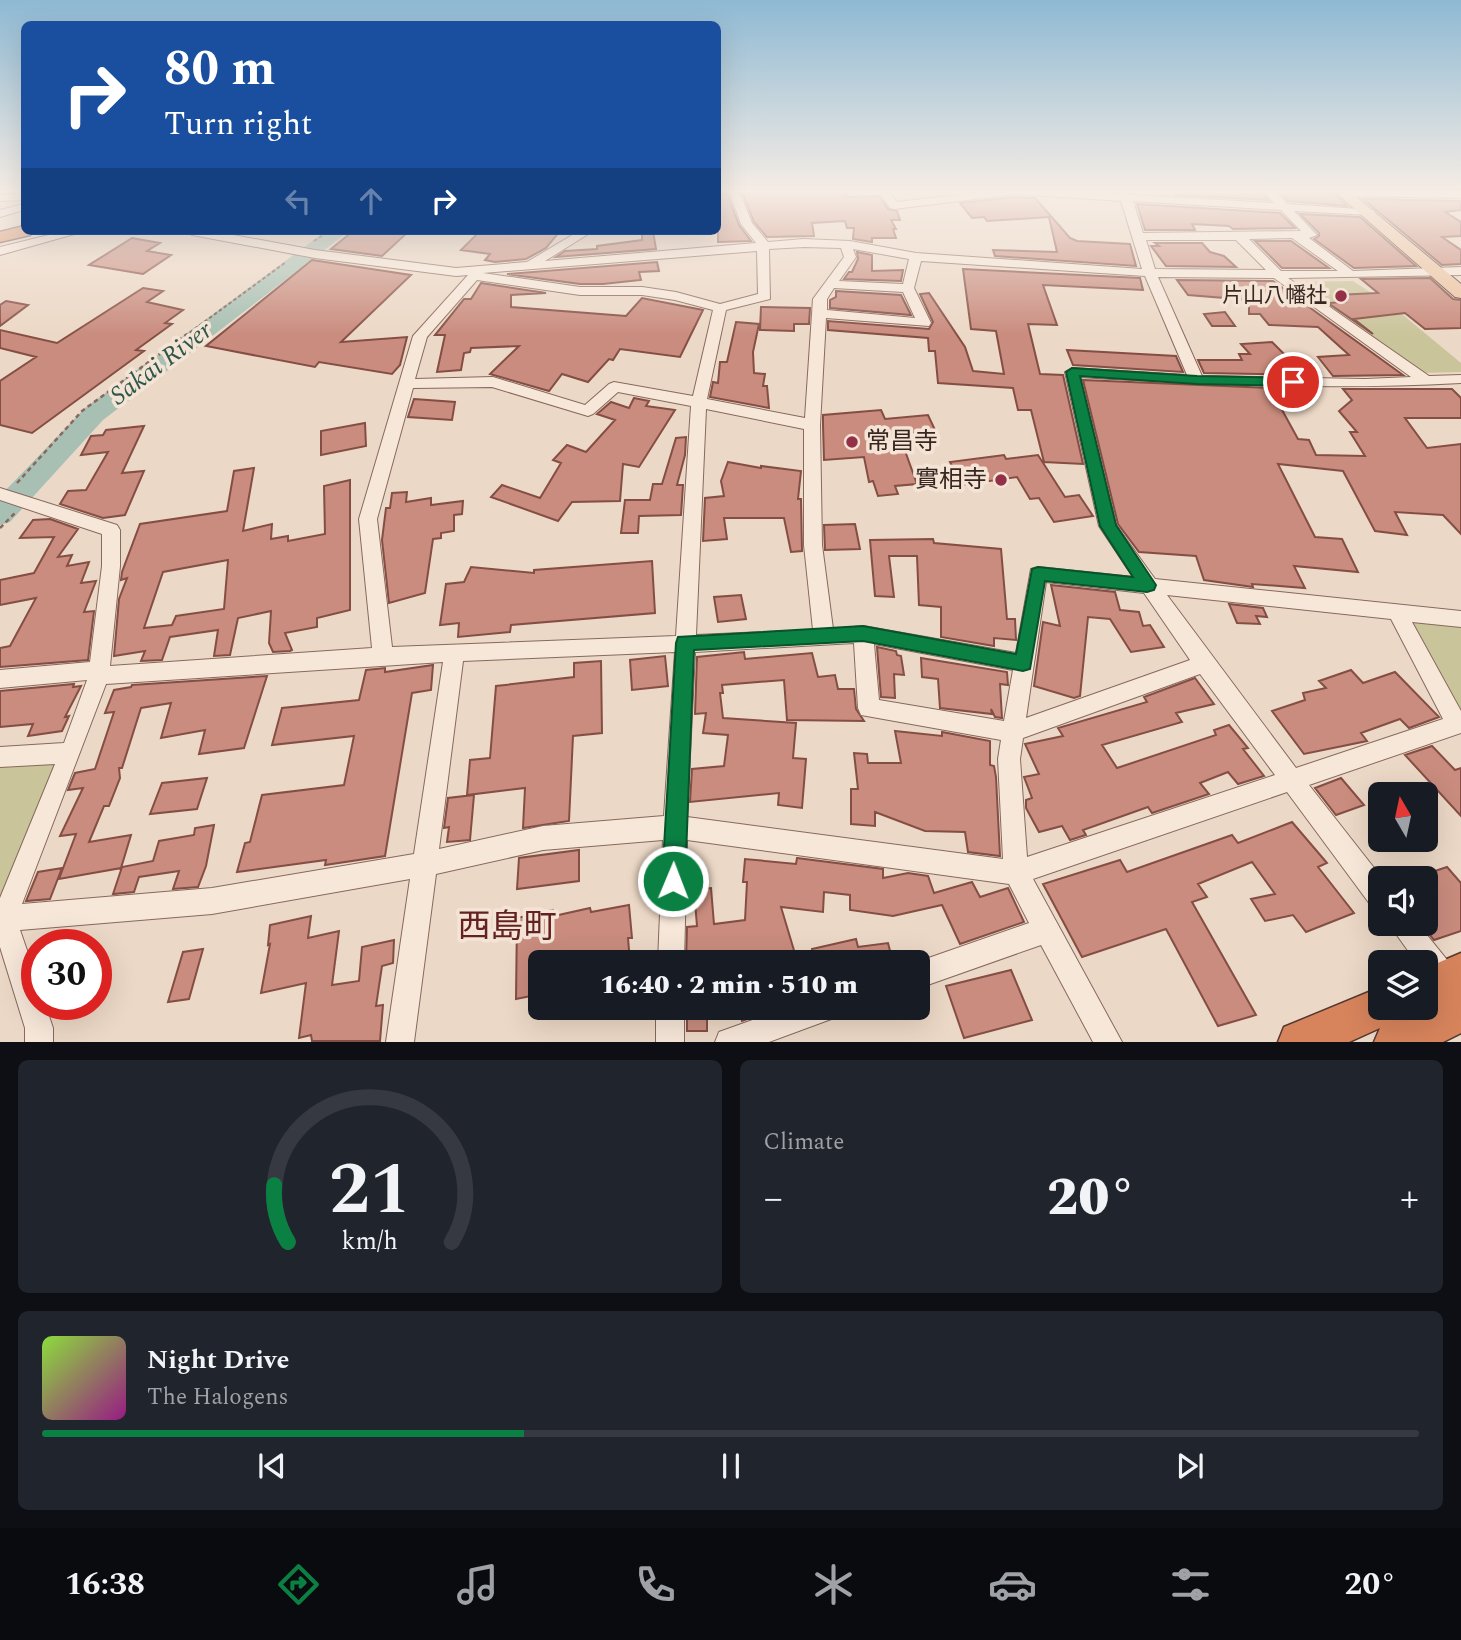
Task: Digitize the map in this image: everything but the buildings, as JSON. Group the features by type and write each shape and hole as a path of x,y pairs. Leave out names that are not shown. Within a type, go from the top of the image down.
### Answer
{"highway":[{"path":"1395,1041 1451,991"},
{"path":"1299,1041 1368,1012"}],"main road":[{"path":"1401,240 1461,293"}],"street":[{"path":"1,248 39,240"},
{"path":"236,240 300,252 436,271 477,273 580,291 642,291 676,296 720,308 765,296 763,244 760,240"},
{"path":"530,265 573,240"},
{"path":"1139,240 1150,273 1197,380"},
{"path":"1243,240 1287,284 1428,382"},
{"path":"1303,240 1351,275"},
{"path":"383,656 368,519 420,336 477,273 530,265 763,244 846,245 916,257 1150,273 1351,275 1461,271"},
{"path":"824,638 813,545 812,425 820,299 850,257 846,245"},
{"path":"820,313 925,323 908,288 916,257"},
{"path":"830,284 908,288"},
{"path":"671,950 675,827 699,402 720,308"},
{"path":"1368,881 1204,664 1108,526 1072,372 1197,380 1365,384 1461,379"},
{"path":"405,384 493,382 588,411 614,387 621,387 812,425"},
{"path":"9,497 111,530 111,566 99,673 71,753 2,919 40,1028 39,1041"},
{"path":"1108,1041 1016,873 1009,759 1038,574 1461,619"},
{"path":"2,919 212,901 426,864 543,838 675,827 1016,873 1458,723 1398,612"},
{"path":"0,679 383,656 824,638 863,634 1023,663"},
{"path":"863,634 869,708 1013,732 1204,664"},
{"path":"400,1041 454,653"},
{"path":"0,757 71,753"},
{"path":"930,971 1047,930"},
{"path":"1411,936 1451,991"},
{"path":"670,1020 670,1041"},
{"path":"729,1041 789,1020"}],"path":[{"path":"9,497 82,411 300,252"}],"shaded area":[{"path":"1353,281 1397,310 1461,363 1461,372 1418,373 1287,282"},
{"path":"1407,619 1461,626 1461,715"},
{"path":"60,761 0,903 0,766"}],"waterway":[{"name":"Sakai River","path":"0,514 94,414 327,240"}],"place":[{"name":"片山八幡社","path":"1341,296"},
{"name":"常昌寺","path":"852,442"},
{"name":"實相寺","path":"1001,480"}],"district":[{"name":"西島町","path":"507,927"}],"route":[{"path":"673,881 685,643 863,634 1023,663 1038,574 1147,585 1108,526 1072,372 1197,380 1293,382"}]}
